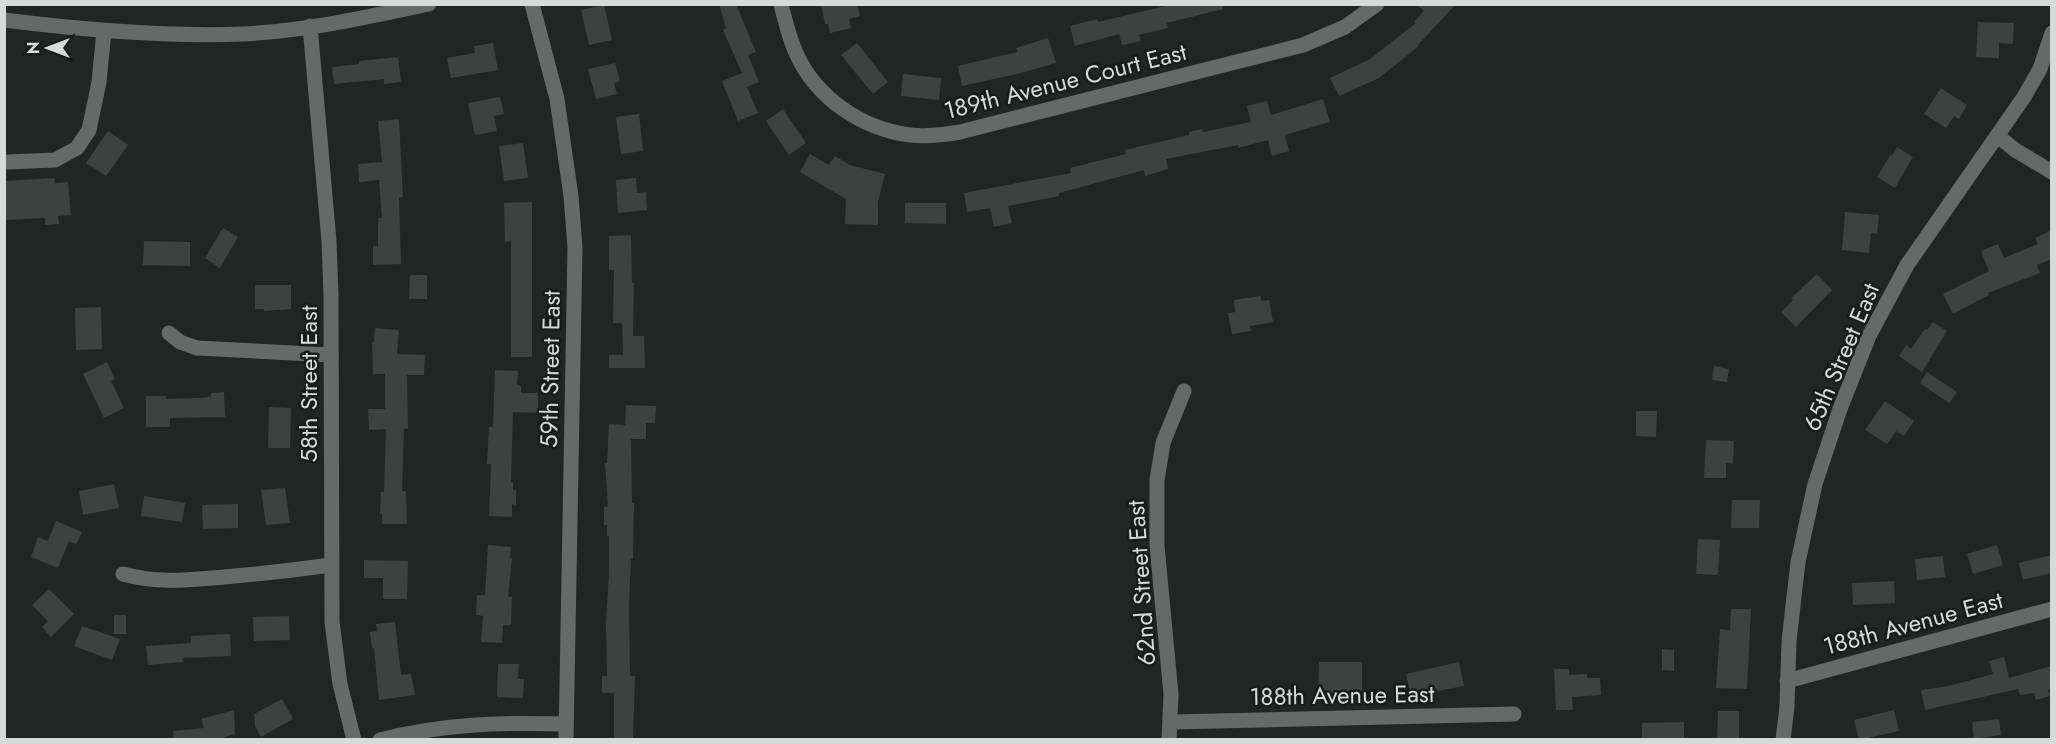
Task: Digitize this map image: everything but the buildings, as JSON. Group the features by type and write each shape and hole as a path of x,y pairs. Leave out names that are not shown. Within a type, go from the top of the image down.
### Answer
{"street":[{"path":"4,20 104,31 174,35 233,34 310,26 429,4"},
{"name":"59th Street East","path":"532,4 557,99 571,196 575,248 566,732"},
{"name":"189th Avenue Court East","path":"781,4 787,29 801,63 815,84 833,101 853,116 887,130 911,135 936,136 1303,45 1345,27 1377,4"},
{"name":"58th Street East","path":"310,26 328,241 331,355 332,622 342,695 354,740"},
{"path":"7,162 55,160 77,148 89,130 99,82 104,31"},
{"name":"65th Street East","path":"1783,740 1793,602 1804,533 1815,484 1840,409 1869,336 1907,265 2024,98 2040,69 2052,33"},
{"path":"1998,136 2015,150 2052,172"},
{"path":"169,333 180,342 197,348 331,355"},
{"name":"62nd Street East","path":"1169,740 1170,663 1157,546 1157,480 1163,443 1184,391"},
{"path":"123,574 148,581 171,581 280,573 331,565"},
{"name":"188th Avenue East","path":"1787,681 2052,609"},
{"name":"188th Avenue East","path":"1171,722 1514,714"},
{"path":"380,740 455,726 523,722 566,732"}]}
